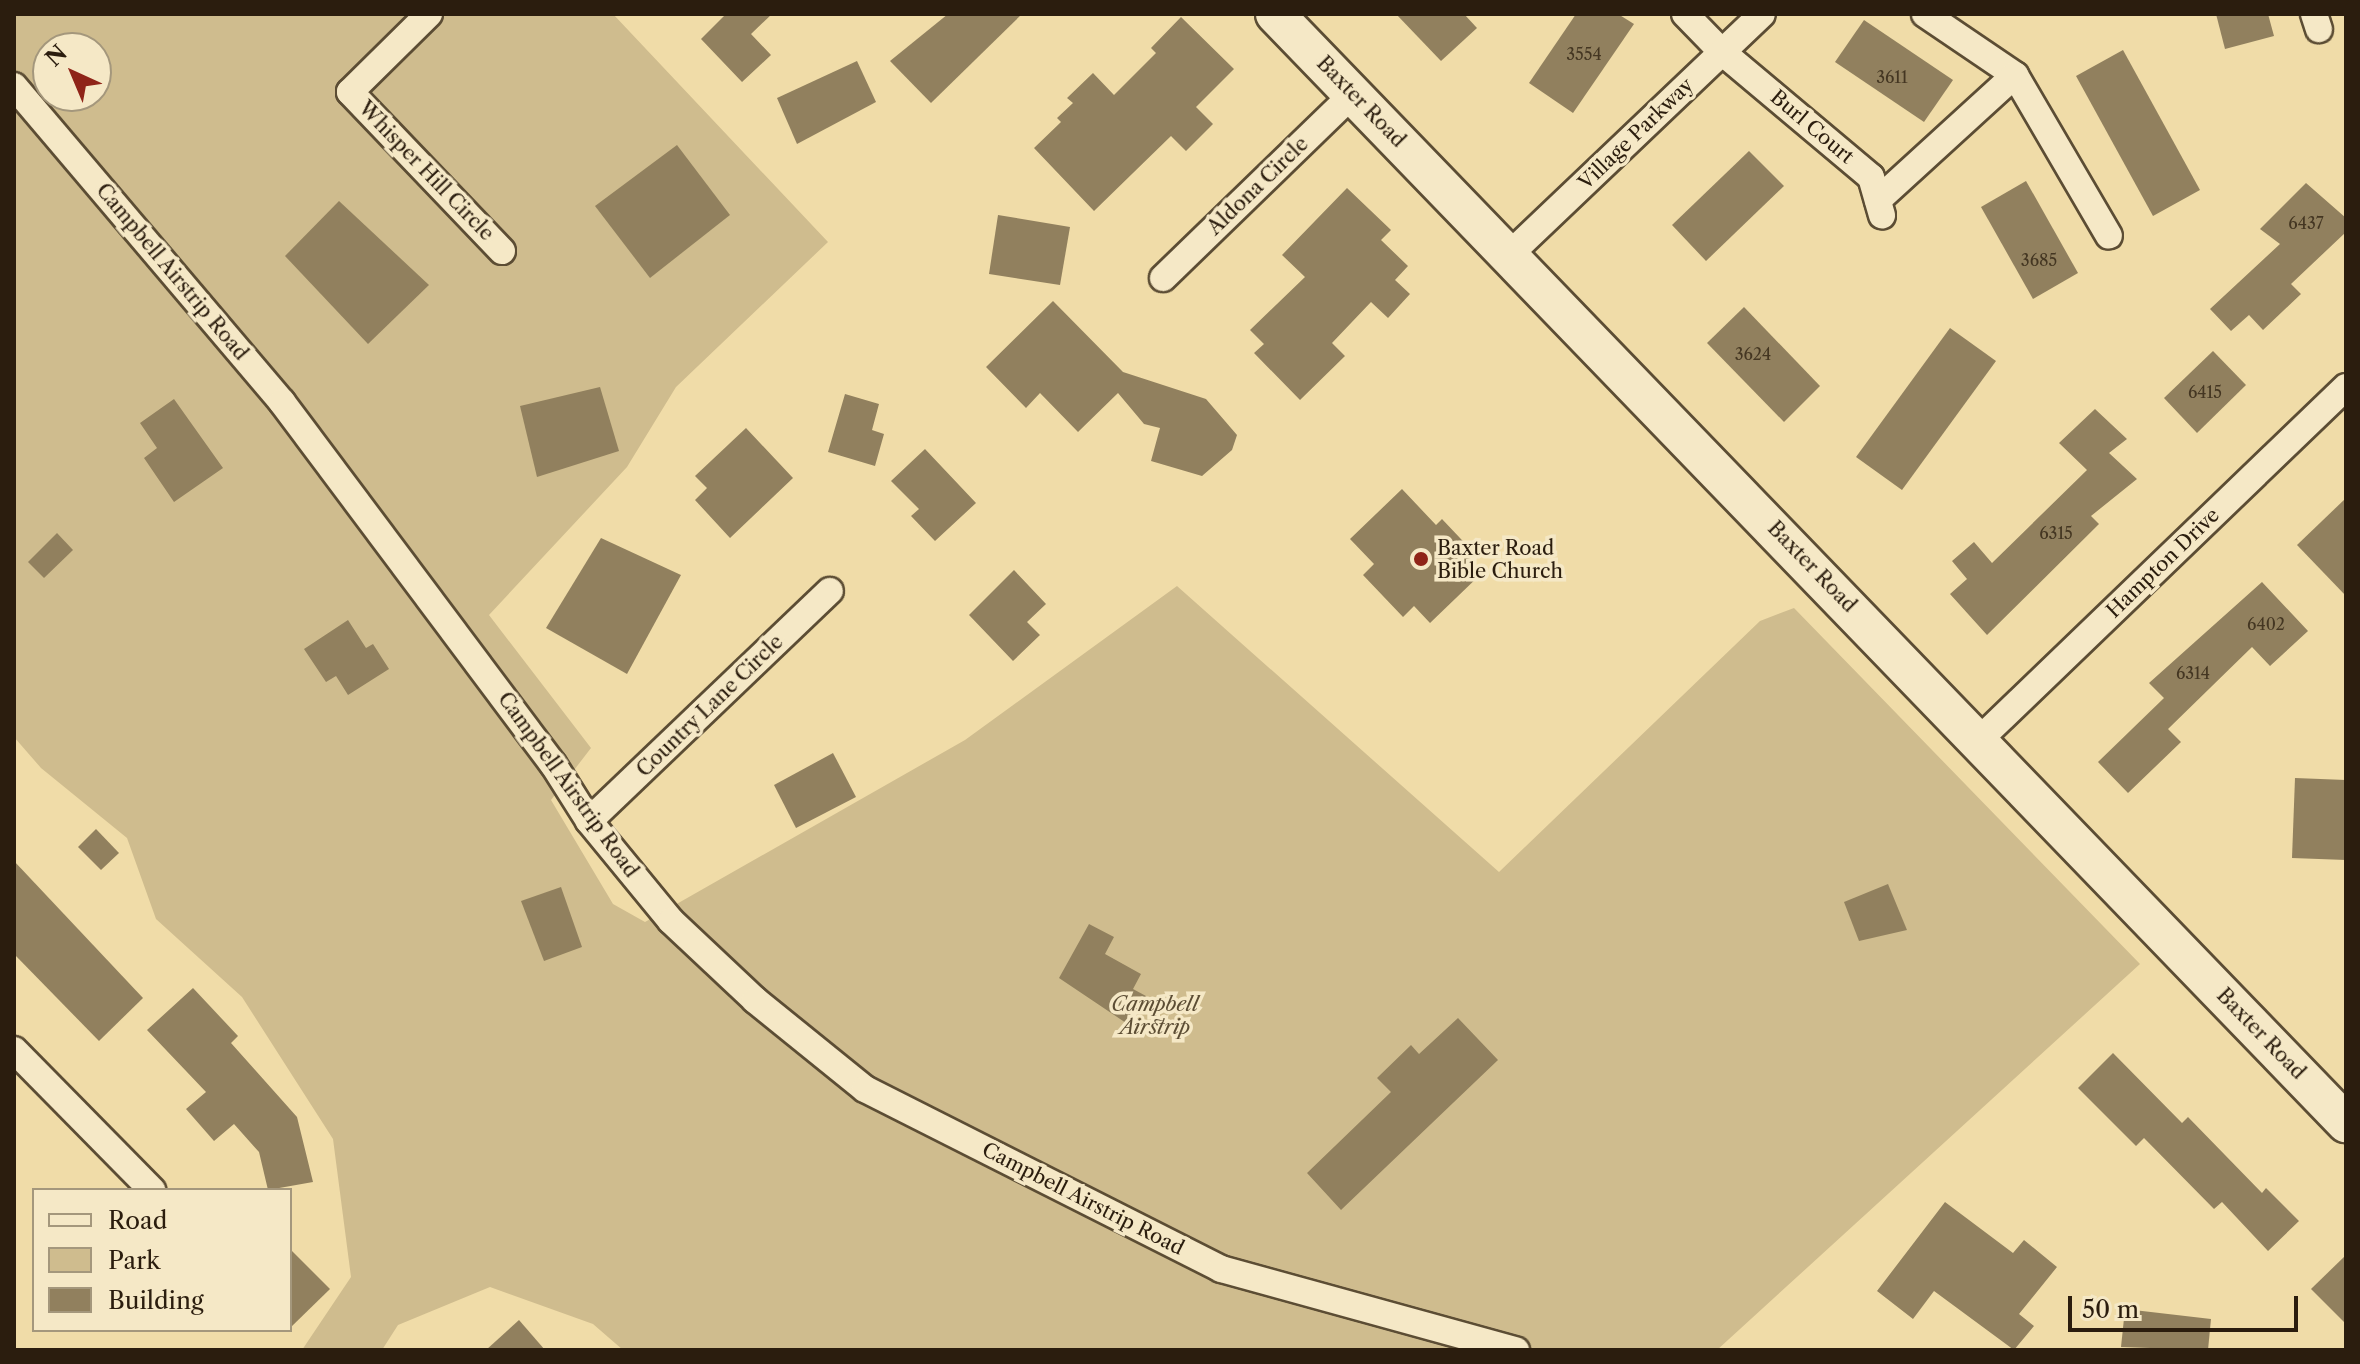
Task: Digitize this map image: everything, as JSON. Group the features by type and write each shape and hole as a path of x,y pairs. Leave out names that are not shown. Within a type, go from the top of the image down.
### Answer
{"street":[{"name":"Whisper Hill Circle","path":"429,14 350,92 502,251"},
{"name":"Baxter Road","path":"1275,14 2346,1123"},
{"name":"Burl Court","path":"1685,14 1722,52 1871,177 1880,208 2015,75"},
{"name":"Village Parkway","path":"1509,255 1762,14"},
{"path":"1925,14 2015,75 2109,236"},
{"name":"Campbell Airstrip Road","path":"14,86 282,402 553,764 589,821 671,921 755,1000 865,1089 1221,1269 1516,1350"},
{"name":"Aldona Circle","path":"1163,278 1353,94"},
{"name":"Hampton Drive","path":"1979,740 2346,387"},
{"name":"Country Lane Circle","path":"589,821 830,591"},
{"path":"14,1050 150,1188"}],"green space":[{"name":"Campbell Airstrip","path":"14,14 613,14 828,242 676,387 627,467 489,615 591,748 551,800 613,904 645,922 965,740 1177,586 1499,872 1760,621 1794,608 2140,964 1717,1350 623,1350 593,1324 490,1287 398,1325 382,1350 302,1350 351,1277 333,1139 242,997 156,919 127,838 41,768 14,737"}],"building":[{"path":"726,14 772,14 751,34 771,55 742,82 701,39"},
{"path":"948,14 1022,14 931,103 890,61"},
{"path":"1396,14 1464,14 1477,28 1441,61"},
{"path":"1576,14 1618,14 1634,24 1573,113 1529,83"},
{"path":"2216,14 2268,14 2274,36 2225,49"},
{"path":"1181,17 1234,69 1196,107 1213,124 1186,151 1171,136 1094,211 1034,148 1061,122 1057,118 1073,103 1067,98 1093,73 1114,95 1156,53 1151,48"},
{"path":"1864,20 1953,80 1924,122 1835,62"},
{"path":"2123,50 2200,190 2153,216 2076,76"},
{"path":"857,61 876,102 797,144 777,98"},
{"path":"677,145 730,215 650,278 595,206"},
{"path":"1749,151 1784,186 1706,261 1672,225"},
{"path":"2026,181 2078,273 2033,299 1981,207"},
{"path":"2306,183 2346,218 2346,232 2291,284 2301,294 2263,330 2249,315 2231,331 2210,309 2280,244 2260,229"},
{"path":"1347,188 1391,230 1381,240 1408,266 1395,280 1410,294 1388,318 1371,302 1332,343 1345,356 1300,400 1254,353 1264,344 1250,330 1305,277 1282,255"},
{"path":"339,201 429,285 368,344 285,256"},
{"path":"998,215 1070,227 1060,285 989,274"},
{"path":"1053,301 1123,372 1206,399 1237,435 1232,450 1202,476 1151,461 1160,428 1144,424 1118,393 1078,432 1040,393 1026,408 986,367"},
{"path":"1744,307 1820,386 1784,422 1707,343"},
{"path":"1950,328 1996,361 1902,490 1856,457"},
{"path":"2213,351 2246,385 2197,433 2164,398"},
{"path":"600,387 619,451 537,477 520,406"},
{"path":"845,394 879,404 872,430 884,434 875,466 828,452"},
{"path":"174,399 223,468 174,502 144,458 157,448 140,423"},
{"path":"2095,409 2127,439 2109,453 2137,479 2091,516 2099,524 1987,635 1950,594 1967,579 1952,561 1974,542 1992,563 2087,470 2059,443"},
{"path":"746,428 793,478 730,538 695,500 707,488 695,476"},
{"path":"925,449 976,503 935,541 911,516 919,509 891,481"},
{"name":"Baxter Road Bible Church","path":"1402,489 1436,525 1442,519 1477,556 1471,562 1482,573 1430,623 1414,606 1403,617 1363,575 1374,564 1350,539"},
{"path":"2346,498 2346,596 2297,545"},
{"path":"57,533 73,550 44,578 28,562"},
{"path":"601,538 681,575 627,674 546,628"},
{"path":"1014,570 1046,604 1027,622 1040,635 1013,661 969,615"},
{"path":"2262,582 2308,631 2270,666 2252,647 2168,729 2181,742 2128,793 2098,762 2164,698 2149,683"},
{"path":"348,620 366,648 373,644 389,669 348,695 336,676 326,682 304,649"},
{"path":"833,753 856,797 796,828 774,785"},
{"path":"2295,778 2346,780 2346,860 2292,858"},
{"path":"96,829 119,853 101,870 78,847"},
{"path":"14,861 143,998 99,1041 14,954"},
{"path":"1888,884 1907,930 1859,941 1844,902"},
{"path":"561,887 582,947 544,961 521,901"},
{"path":"1089,924 1114,937 1105,954 1141,974 1133,989 1146,996 1129,1025 1059,978"},
{"path":"193,988 238,1036 231,1043 297,1117 313,1182 268,1188 259,1152 234,1124 214,1141 186,1109 206,1092 147,1030"},
{"path":"1458,1018 1498,1060 1341,1210 1307,1173 1391,1092 1377,1078 1411,1045 1419,1054"},
{"path":"2113,1053 2182,1123 2188,1117 2262,1193 2266,1188 2299,1221 2268,1251 2222,1202 2214,1209 2144,1138 2136,1146 2078,1088"},
{"path":"1945,1202 2013,1253 2024,1240 2057,1267 2019,1314 2034,1326 2014,1350 1934,1291 1913,1319 1877,1291"},
{"path":"292,1251 330,1289 292,1326"},
{"path":"2346,1255 2346,1324 2311,1289"},
{"path":"2125,1309 2211,1319 2208,1350 2121,1347"},
{"path":"519,1320 545,1350 486,1350"}],"place":[{"name":"Baxter Road Bible Church","path":"1421,559"}]}
